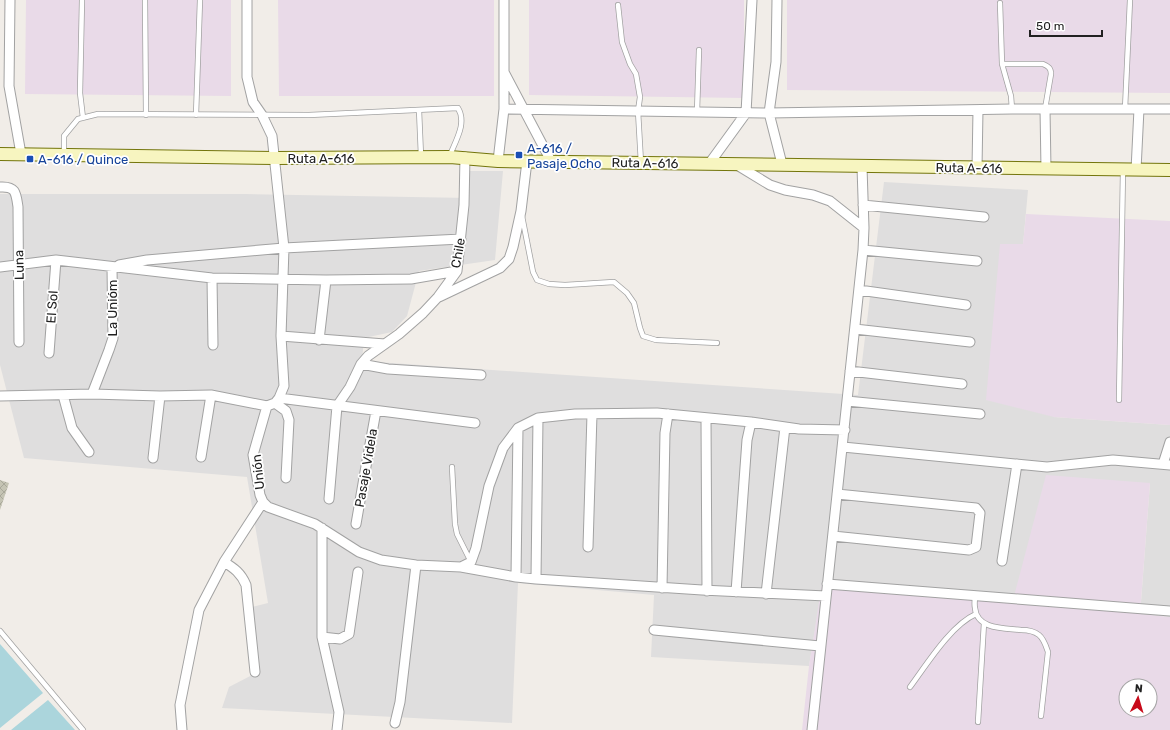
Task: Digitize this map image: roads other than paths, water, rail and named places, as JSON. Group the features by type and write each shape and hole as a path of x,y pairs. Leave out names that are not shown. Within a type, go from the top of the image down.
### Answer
{"main road":[{"name":"Ruta A-616","path":"0,154 275,158 465,157 498,161 1170,170"}],"street":[{"path":"10,0 9,86 21,154"},
{"name":"Unión","path":"247,0 247,77 253,102 262,115 272,136 284,248 281,336 284,386 274,402 253,455 260,495 263,502 268,507 315,524 359,552 382,560 416,565 461,567 536,579 707,591 826,596"},
{"path":"498,161 504,109 504,0"},
{"path":"709,164 746,113 752,0"},
{"path":"778,0 776,62 769,113 782,164"},
{"path":"504,71 551,161"},
{"path":"504,109 746,113 1012,109 1170,109"},
{"path":"1045,109 1046,169"},
{"path":"1136,170 1139,109"},
{"path":"977,168 978,110"},
{"name":"Chile","path":"337,406 350,387 361,364 368,356 399,334 423,313 438,297 457,271 464,205 465,157"},
{"path":"438,297 500,268 509,259 521,211 527,161"},
{"path":"736,164 770,185 785,190 813,195 830,201 864,228"},
{"path":"812,730 863,250 864,228 862,167"},
{"name":"Luna","path":"0,187 8,186 14,189 18,206 19,342"},
{"path":"863,205 984,217"},
{"path":"112,267 147,260 284,248 461,239"},
{"path":"863,250 977,261"},
{"path":"0,267 56,260 212,278 326,280 411,279 457,271"},
{"name":"El Sol","path":"49,353 56,260"},
{"name":"La Unióm","path":"92,394 113,338 112,267"},
{"path":"212,278 213,346"},
{"path":"319,340 326,280"},
{"path":"859,290 966,305"},
{"path":"855,329 970,342"},
{"path":"281,336 385,344"},
{"path":"361,364 388,369 481,375"},
{"path":"850,371 962,384"},
{"path":"0,396 92,394 160,396 211,395 274,402 337,406 475,423"},
{"path":"63,395 72,428 89,452"},
{"path":"201,457 211,395"},
{"path":"153,458 160,396"},
{"path":"847,401 980,414"},
{"path":"274,402 286,411 289,420 286,478"},
{"path":"329,499 337,406"},
{"name":"Pasaje Videla","path":"356,524 376,411"},
{"path":"461,567 471,562 476,548 489,486 502,448 518,428 538,418 575,414 668,414 706,419 751,422 785,427 844,430"},
{"path":"588,548 592,414"},
{"path":"662,588 665,433 668,414"},
{"path":"536,579 538,418"},
{"path":"706,419 707,591"},
{"path":"736,592 747,440 751,422"},
{"path":"766,594 785,427"},
{"path":"516,577 518,428"},
{"path":"843,447 1047,466 1114,460 1167,465 1170,442"},
{"path":"1002,561 1017,464"},
{"path":"833,536 969,550 976,547 980,512 976,508 837,494"},
{"path":"182,730 180,705 195,624 203,600 224,562 263,502"},
{"path":"322,528 322,637 339,712 337,730"},
{"path":"224,562 236,569 243,577 246,585 255,672"},
{"path":"395,723 400,702 416,565"},
{"path":"322,637 340,639 348,634 358,572"},
{"path":"827,584 1170,611"},
{"path":"654,630 820,646"}],"lane":[{"path":"82,0 80,93 83,118"},
{"path":"145,0 146,115"},
{"path":"196,115 200,0"},
{"path":"1125,109 1130,0"},
{"path":"1000,3 1002,64 1011,96 1012,109"},
{"path":"618,5 622,42 630,64 636,74 640,97 638,111 641,163"},
{"path":"697,112 699,50"},
{"path":"1002,64 1043,64 1048,66 1051,70 1051,74 1045,109"},
{"path":"64,155 64,136 78,119 98,114 309,116 458,108 461,114 462,123 450,157"},
{"path":"419,110 421,157"},
{"path":"1119,400 1123,170"},
{"path":"521,211 533,272 538,280 549,284 565,285 614,282 627,292 634,303 640,328 644,336 656,340 717,343"},
{"path":"452,467 454,514 457,534 471,562"},
{"path":"975,595 974,609 979,620 992,626 1032,631 1039,635 1044,642 1048,652 1041,716"},
{"path":"910,686 955,629 967,618 976,614"},
{"path":"978,722 984,623"},
{"path":"0,631 83,730"}],"water":[{"path":"0,644 43,693 0,728"},
{"path":"48,700 75,730 11,730"}],"place":[{"name":"A-616 / Pasaje Ocho","path":"519,155"},
{"name":"A-616 / Quince","path":"30,159"}]}
